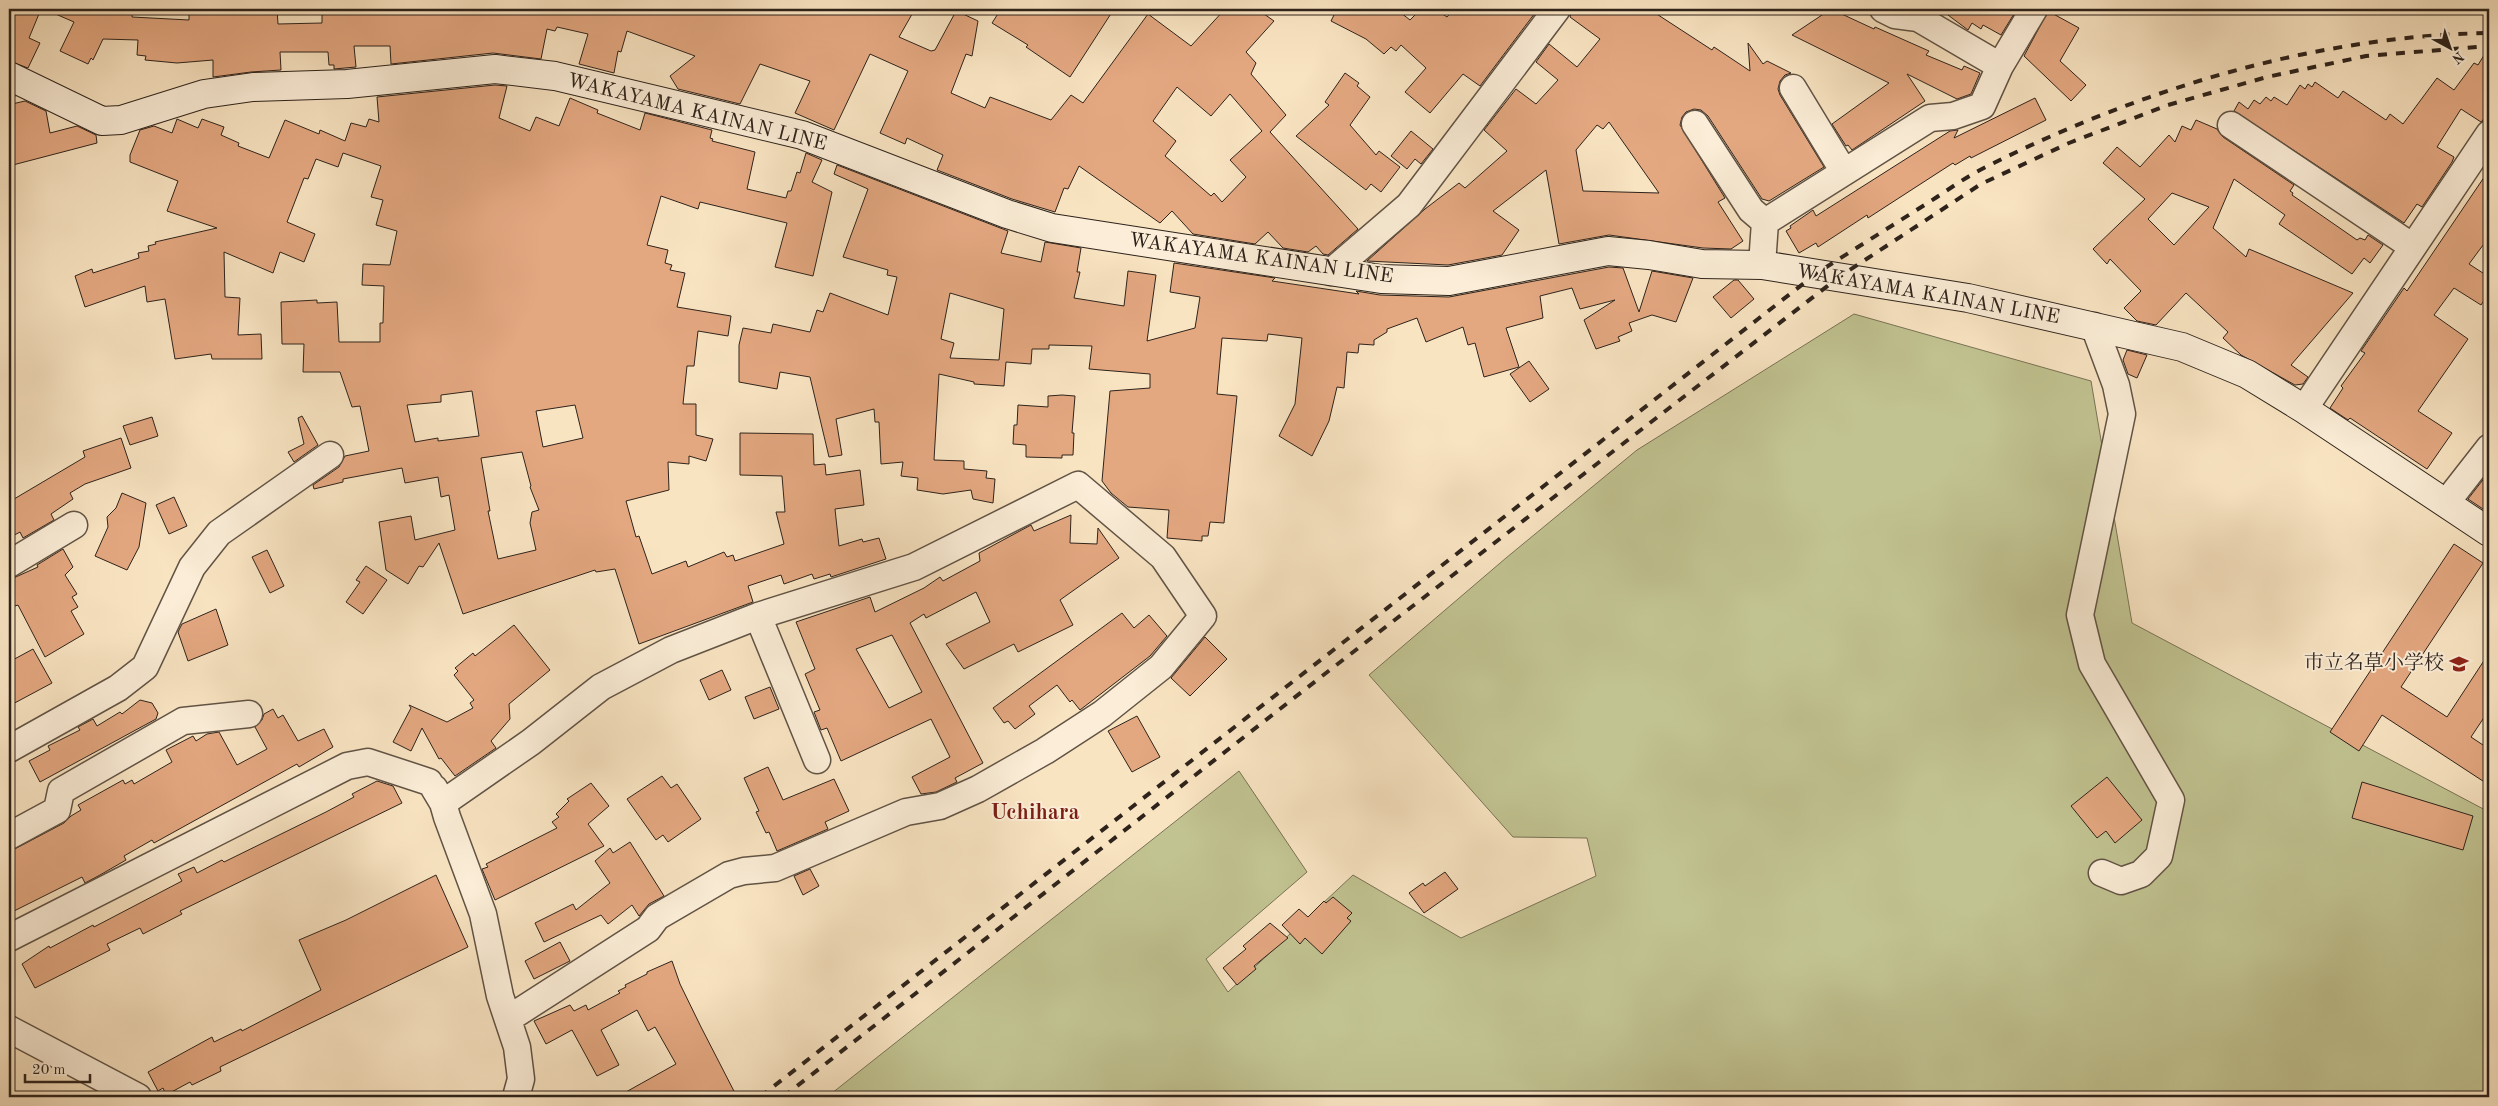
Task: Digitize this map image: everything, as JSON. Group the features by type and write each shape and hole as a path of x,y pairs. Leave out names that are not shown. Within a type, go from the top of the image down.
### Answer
{"main road":[{"name":"WAKAYAMA KAINAN LINE","path":"9,76 102,121 121,120 204,94 253,87 347,84 495,68 555,76 802,135 1007,214 1052,228 1331,272 1381,279 1449,281 1608,251 1649,255 1702,264 1762,265 1968,298 2018,311 2094,326 2182,347 2247,374 2304,409 2489,532"}],"street":[{"path":"1331,272 1408,205 1557,9"},
{"path":"1883,9 1895,14 1918,18 2000,66"},
{"path":"1765,222 1930,118 1953,116 1982,106 2000,66 2034,9"},
{"path":"1793,88 1844,172"},
{"path":"1695,124 1751,210 1765,222"},
{"path":"2231,125 2413,247"},
{"path":"2304,409 2489,134"},
{"path":"1762,265 1765,222"},
{"path":"2094,326 2116,385 2122,414 2080,615 2092,664 2171,800 2159,856 2141,874 2122,881 2102,873"},
{"path":"2446,503 2489,448"},
{"path":"9,749 118,688 145,667 192,567 219,533 330,455"},
{"path":"9,938 347,766 368,762 433,783 531,742 601,687 670,650 758,616 914,567 1078,485 1163,556 1202,616 1161,667 1102,714 1045,751 978,789 940,806 906,812 775,868 744,871 728,876 657,917 648,929 508,1019"},
{"path":"9,564 74,525"},
{"path":"758,616 817,760"},
{"path":"9,836 57,810 61,791 183,722 249,714"},
{"path":"433,783 483,914 500,996 516,1047 521,1079 516,1097"},
{"path":"9,1029 138,1097"}],"green space":[{"path":"1854,314 2091,381 2132,623 2489,812 2489,1097 827,1097 1239,771 1307,872 1206,959 1228,992 1353,875 1461,938 1596,876 1587,838 1513,837 1369,675 1506,558 1637,450"}],"building":[{"path":"9,9 41,9 29,38 40,43 28,68 9,61"},
{"path":"44,9 132,10 132,17 189,20 189,13 277,9 278,24 322,23 322,9 725,9 739,13 740,9 915,9 899,37 931,51 935,50 955,13 961,13 978,21 972,56 966,54 951,93 985,108 990,97 1051,120 1071,95 1083,103 1148,14 1191,46 1225,9 1257,9 1274,21 1246,52 1256,63 1251,74 1286,115 1270,132 1358,229 1328,255 1323,254 1316,246 1308,252 1283,248 1268,232 1255,244 1193,234 1172,211 1160,223 1079,166 1068,189 1064,188 1055,212 1012,199 937,170 943,155 907,138 905,144 880,133 908,71 870,54 834,130 795,113 810,81 760,64 740,104 678,89 670,76 695,56 627,31 621,52 618,51 614,73 579,64 588,34 557,27 555,31 547,29 541,59 493,53 391,64 390,46 354,46 356,67 334,69 334,65 329,65 328,52 280,52 281,70 213,77 213,60 177,63 145,60 146,56 137,55 138,40 103,39 93,60 91,58 88,64 60,51 74,22","holes":["1177,87 1211,116 1230,94 1262,131 1230,160 1246,177 1222,202 1214,193 1211,196 1165,156 1176,141 1153,121"]},
{"path":"1001,9 1114,9 1070,77 1026,47 1028,45 992,23"},
{"path":"1337,9 1396,9 1410,20 1421,9 1435,9 1447,17 1454,9 1538,9 1480,86 1463,74 1430,113 1405,92 1426,68 1401,45 1396,51 1391,47 1384,54 1366,39 1331,21"},
{"path":"1572,9 1649,9 1712,50 1714,47 1750,71 1748,43 1763,64 1767,61 1791,73 1785,75 1780,81 1778,89 1780,95 1824,167 1769,201 1762,199 1708,116 1701,110 1694,109 1686,112 1682,117 1680,125 1725,198 1718,202 1743,241 1731,249 1703,248 1609,235 1559,244 1546,170 1493,211 1519,230 1502,255 1448,265 1367,261 1425,209 1459,183 1465,188 1507,151 1484,130 1516,89 1536,104 1558,80 1536,62 1549,44 1577,67 1600,39 1570,17","holes":["1609,122 1659,193 1583,191 1576,150 1597,125 1603,129"]},
{"path":"1831,9 1929,51 1926,55 1962,70 1964,66 1980,73 1971,94 1957,99 1907,74 1925,101 1852,150 1848,145 1846,146 1832,124 1889,83 1792,35"},
{"path":"1940,9 2017,9 2001,35 1983,25 1981,29 1972,23 1968,30"},
{"path":"2048,11 2079,28 2060,61 2086,85 2071,101 2024,56"},
{"path":"2489,47 2489,113 2481,122 2461,109 2437,147 2454,157 2452,162 2422,207 2417,204 2404,223 2234,111 2239,102 2248,109 2254,100 2260,104 2266,97 2271,101 2274,97 2287,105 2300,85 2305,89 2308,84 2312,87 2315,82 2338,98 2343,91 2386,120 2390,114 2403,124 2437,78 2454,90 2474,63 2478,65"},
{"path":"1345,73 1359,83 1357,86 1370,97 1350,125 1376,155 1379,151 1400,167 1381,192 1371,184 1366,190 1296,136 1329,105 1325,102"},
{"path":"495,85 507,86 499,118 530,131 536,117 559,126 570,98 598,110 597,113 640,130 645,113 712,130 710,138 713,139 712,141 755,152 747,189 786,198 788,191 791,191 797,172 800,173 806,153 822,160 812,182 832,192 813,276 775,267 787,223 700,202 698,209 661,196 647,245 668,250 665,263 672,265 670,270 685,273 677,307 731,316 728,336 698,331 694,366 687,366 683,404 696,404 696,435 713,439 706,461 689,456 689,464 668,462 669,490 626,501 636,537 639,536 652,574 686,561 688,567 724,552 727,557 733,555 735,561 784,544 776,512 785,512 782,476 740,475 740,433 813,434 814,465 825,464 826,475 860,470 864,505 835,509 839,546 862,539 863,542 879,538 886,559 831,577 830,574 814,579 812,574 784,584 781,575 748,586 753,602 639,644 615,569 596,572 595,570 463,614 439,543 423,567 419,566 408,584 386,570 379,522 411,516 415,540 455,530 449,495 441,497 438,477 405,483 402,468 343,479 343,482 314,489 313,485 339,467 345,456 369,451 360,406 352,407 340,372 303,372 304,344 282,344 281,302 317,300 317,303 337,302 339,342 380,342 380,323 383,323 384,286 362,285 363,264 390,265 397,231 376,225 383,200 371,197 381,166 343,153 338,167 316,159 308,179 304,178 287,222 315,234 304,262 280,252 273,273 224,252 225,297 240,298 238,335 261,334 262,359 212,359 211,354 175,359 165,299 147,302 145,286 85,307 75,276 92,269 93,273 139,258 138,253 149,251 148,246 156,244 155,242 217,228 167,211 178,181 130,162 130,155 140,130 154,126 172,133 177,119 198,128 202,119 224,127 221,135 239,143 238,146 269,158 285,120 319,134 320,130 345,141 351,123 366,127 369,119 379,122 377,97","holes":["472,391 479,436 438,441 438,438 415,442 407,405 441,402 441,395","575,405 583,438 543,447 536,411","522,452 530,487 539,510 532,512 530,523 536,550 498,559 488,511 490,511 481,458"]},
{"path":"9,93 15,96 12,104 25,101 46,111 50,133 77,126 96,135 97,143 9,166"},
{"path":"2035,98 2046,120 1971,158 1970,156 1955,165 1953,163 1868,218 1867,215 1818,247 1816,243 1799,253 1786,231 1813,210 1816,216 1950,131 1958,130 1954,138"},
{"path":"2196,120 2217,129 2223,137 2294,185 2290,191 2293,193 2292,195 2357,240 2360,238 2365,240 2368,235 2383,245 2370,263 2364,258 2352,274 2279,224 2285,215 2234,179 2213,228 2246,257 2249,249 2353,293 2291,365 2308,377 2303,384 2295,385 2241,355 2223,338 2228,332 2186,293 2156,325 2137,321 2124,308 2141,291 2110,259 2107,264 2093,249 2145,199 2103,163 2117,147 2140,167 2169,135 2175,142 2182,126 2191,130","holes":["2172,193 2209,207 2174,245 2148,219"]},
{"path":"1411,131 1433,149 1421,164 1415,159 1407,169 1391,156"},
{"path":"837,165 1008,231 1001,253 1041,262 1045,242 1081,248 1077,272 1080,272 1074,298 1124,306 1128,271 1156,275 1147,341 1195,328 1200,297 1170,292 1174,263 1275,278 1272,281 1359,294 1356,291 1380,295 1449,297 1609,267 1623,268 1639,312 1652,271 1693,278 1676,322 1652,315 1629,323 1632,331 1618,337 1620,341 1596,349 1584,320 1615,300 1580,309 1572,288 1540,296 1543,318 1506,328 1519,367 1484,377 1475,343 1468,345 1463,327 1426,342 1417,318 1387,329 1387,332 1374,340 1374,345 1359,344 1358,353 1347,352 1344,388 1337,387 1329,421 1312,456 1279,436 1295,404 1302,338 1268,334 1267,341 1222,338 1217,394 1237,396 1224,523 1210,522 1208,536 1202,536 1202,541 1167,538 1169,510 1128,507 1111,493 1102,481 1110,391 1150,388 1150,374 1089,369 1092,346 1049,345 1049,349 1032,349 1031,364 1006,362 1004,386 974,384 974,382 939,374 934,460 964,461 964,469 987,471 986,478 995,479 993,503 973,499 971,490 943,494 917,490 918,478 901,476 903,462 881,464 879,422 875,422 874,409 836,419 842,455 829,457 810,377 780,372 777,389 739,382 739,345 743,328 771,333 773,324 810,332 817,310 823,312 830,293 888,315 897,277 887,275 888,270 843,257 868,189 834,174","holes":["950,293 1004,309 999,360 950,358 954,343 941,339"]},
{"path":"2489,170 2489,237 2469,264 2489,277 2489,293 2481,305 2454,288 2434,315 2468,339 2418,411 2452,433 2427,469 2350,418 2348,420 2330,408 2343,388 2341,386 2365,353 2361,351 2404,288 2407,291"},
{"path":"1734,280 1738,280 1754,299 1731,318 1713,297"},
{"path":"2127,350 2147,355 2137,378 2128,374 2123,360"},
{"path":"1529,361 1549,389 1530,402 1510,374"},
{"path":"1048,396 1075,396 1072,433 1074,433 1073,455 1062,455 1062,458 1026,457 1026,445 1013,444 1014,425 1017,425 1018,405 1048,407"},
{"path":"302,416 318,445 294,462 288,452 304,444 298,418"},
{"path":"152,417 158,436 130,445 123,426"},
{"path":"121,438 131,468 85,484 70,493 73,499 51,514 54,520 23,538 20,532 9,538 9,502 85,457 83,451"},
{"path":"2489,472 2489,513 2468,499"},
{"path":"122,493 146,503 139,547 127,570 95,556 108,527 107,517 116,508"},
{"path":"174,497 187,526 169,534 156,505"},
{"path":"1071,515 1070,543 1097,544 1098,528 1119,558 1060,600 1073,625 1018,652 1014,644 964,669 946,644 990,622 976,592 926,618 924,614 910,623 983,763 955,778 957,782 936,792 921,794 912,777 950,757 931,719 841,761 827,728 821,730 814,712 820,710 805,674 815,669 796,622 870,597 875,612 924,588 940,577 943,581 980,561 979,553 1031,525 1034,531","holes":["892,635 922,692 889,708 856,649"]},
{"name":"市立名草小学校","path":"2454,544 2483,563 2401,687 2447,717 2489,653 2489,710 2471,737 2489,749 2489,785 2382,715 2359,751 2330,732"},
{"path":"63,549 73,567 65,575 77,594 72,597 78,607 71,611 84,634 45,657 18,605 15,606 9,594 9,580 38,567 37,565"},
{"path":"267,550 284,586 270,593 252,557"},
{"path":"366,566 387,580 363,614 346,602 360,582 356,580"},
{"path":"216,609 228,645 188,661 178,632 182,624"},
{"path":"1122,613 1134,628 1149,615 1167,636 1150,656 1080,710 1072,700 1070,702 1057,685 1029,706 1035,714 1015,729 1008,721 1004,723 993,708"},
{"path":"514,625 550,670 509,704 510,719 491,741 496,748 455,776 441,758 439,759 422,728 411,751 393,742 411,708 409,705 447,722 473,708 470,703 474,700 454,675 458,671 455,668 473,653 475,656"},
{"path":"1205,637 1227,659 1190,696 1171,678"},
{"path":"33,649 52,683 9,706 9,662"},
{"path":"722,670 731,690 709,700 700,680"},
{"path":"770,687 779,709 754,719 745,697"},
{"path":"140,700 152,703 158,713 156,719 40,782 29,761 50,750 48,746 80,730 78,727 93,719 97,726 120,712 122,714"},
{"path":"273,709 278,718 283,715 298,741 324,729 333,747 299,767 297,764 154,843 152,840 124,856 126,860 85,883 82,877 14,911 9,901 9,852 64,823 81,810 78,805 123,780 125,784 132,780 134,784 172,762 166,750 193,736 196,741 207,734 219,732 237,765 267,749 255,727 262,720 264,714"},
{"path":"1137,716 1160,757 1132,772 1108,731"},
{"path":"768,767 783,800 834,779 849,811 825,822 828,829 777,851 769,832 766,833 756,812 759,811 744,778"},
{"path":"662,776 671,788 677,784 701,819 668,842 663,835 656,840 627,799"},
{"path":"2107,777 2142,820 2115,843 2106,831 2097,838 2071,806"},
{"path":"377,781 393,786 402,803 180,911 182,914 143,934 140,928 107,944 110,950 35,988 22,964 49,946 50,948 93,925 94,927 182,881 178,874 194,867 197,873 222,860 224,862 326,812 354,797 352,794"},
{"path":"2362,782 2473,816 2463,850 2352,818"},
{"path":"591,783 609,806 588,824 604,846 495,900 482,869 488,867 486,864 557,828 552,822 559,817 556,814 569,801 567,799"},
{"path":"630,842 664,896 649,904 639,916 632,905 608,924 601,915 544,942 535,923 573,904 576,910 610,883 595,861 610,848 613,853"},
{"path":"810,869 819,886 803,895 794,876"},
{"path":"1445,872 1458,889 1424,913 1409,893 1423,883 1425,886"},
{"path":"436,875 468,947 220,1067 221,1071 192,1085 190,1082 166,1095 163,1088 158,1091 148,1072 212,1037 214,1042 241,1029 242,1031 321,990 299,940 346,920"},
{"path":"1333,897 1352,913 1347,918 1351,921 1322,954 1305,938 1300,944 1282,925 1299,909 1308,917 1324,901 1326,903"},
{"path":"1270,923 1288,938 1254,966 1256,969 1237,985 1223,968 1246,949 1243,946"},
{"path":"560,942 570,961 534,979 525,961"},
{"path":"672,961 680,984 737,1097 617,1097 676,1064 655,1027 648,1031 637,1010 601,1030 619,1065 597,1076 572,1030 546,1044 534,1021 570,1005 574,1011 586,1005 588,1010 620,993 618,991 626,987 625,985 647,974 647,972"}],"railway":[{"path":"760,1097 1817,273 1966,178 2040,141 2101,115 2164,92 2227,73 2357,44 2423,36 2489,33"},
{"path":"783,1097 1326,673 1839,277 1981,184 2069,143 2168,105 2267,77 2366,56 2489,46"}],"place":[{"name":"市立名草小学校","path":"2459,664"}],"district":[{"name":"Uchihara","path":"1035,813"}]}
